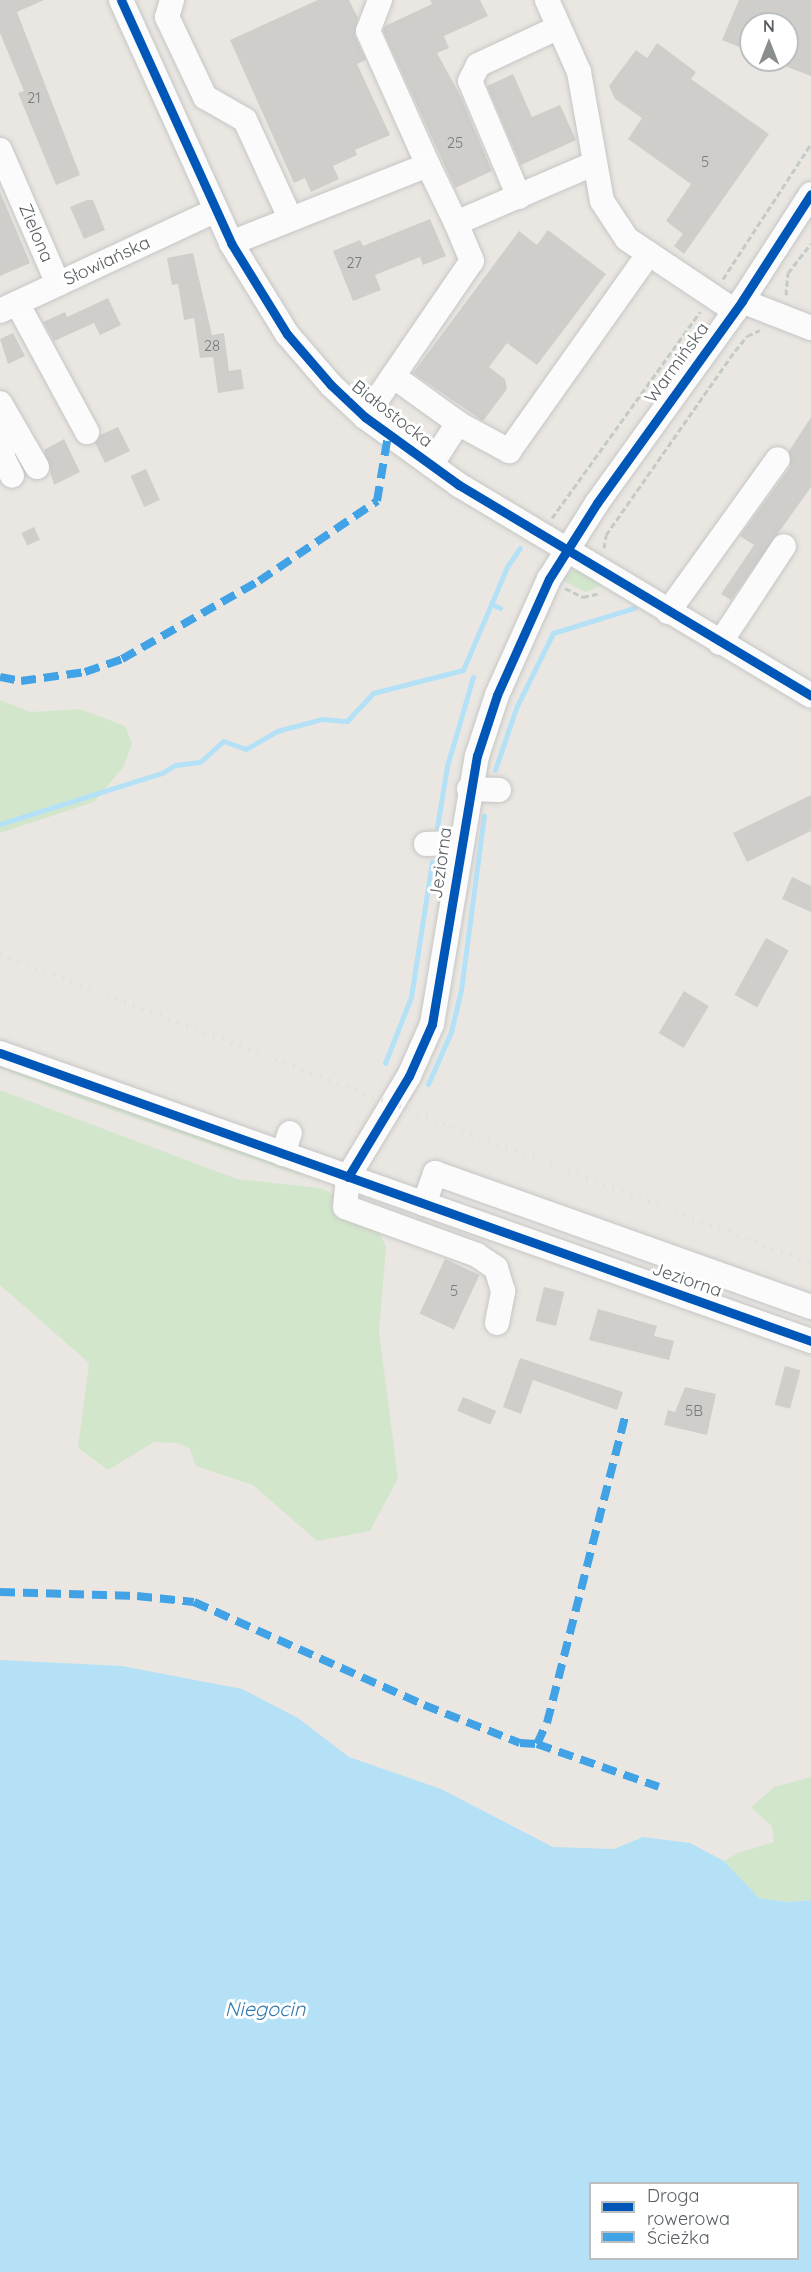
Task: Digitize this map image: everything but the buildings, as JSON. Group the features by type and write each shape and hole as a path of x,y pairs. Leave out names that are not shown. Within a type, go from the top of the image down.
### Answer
{"street":[{"name":"Białostocka","path":"121,0 214,211 231,243 287,334 331,385 365,417 431,465 668,612 811,696"},
{"path":"172,0 167,17 205,97 245,120 290,218"},
{"path":"365,417 472,261 368,31 380,0"},
{"path":"547,0 579,72 602,201 627,239 738,306 811,328"},
{"path":"519,197 470,81 478,65 559,27"},
{"name":"Zielona","path":"0,150 57,284"},
{"path":"456,223 595,163"},
{"path":"231,243 428,165"},
{"name":"Warmińska","path":"566,549 738,306 811,194"},
{"name":"Słowiańska","path":"8,307 214,211"},
{"path":"393,376 458,423 509,451 649,253"},
{"path":"8,307 87,432"},
{"path":"4,413 37,467"},
{"path":"4,413 2,456 12,476"},
{"path":"431,465 458,423"},
{"path":"668,612 778,459"},
{"path":"720,642 784,546"},
{"name":"Jeziorna","path":"348,1178 409,1076 432,1024 443,972 469,789 497,695 566,549"},
{"path":"469,789 499,790"},
{"path":"426,844 460,843"},
{"name":"Jeziorna","path":"0,1053 286,1144 348,1178 811,1341"},
{"path":"424,1204 435,1173 811,1308"},
{"path":"348,1178 345,1207 477,1255 496,1269 503,1292 497,1323"}],"path":[{"path":"753,236 811,144"},
{"path":"796,262 811,244"},
{"path":"542,518 556,516 691,325"},
{"path":"617,518 735,351"},
{"path":"556,583 583,597 605,590"}],"green space":[{"path":"574,570 585,571 603,585 586,592 559,579"},
{"path":"0,700 30,712 80,709 125,726 132,743 124,766 94,802 0,833"},
{"path":"0,1061 307,1172 299,1175 67,1094 0,1068"},
{"path":"0,1090 237,1179 320,1188 369,1210 386,1247 379,1332 398,1478 370,1531 317,1541 253,1485 196,1466 190,1449 177,1443 154,1442 108,1470 78,1448 89,1363 0,1285"},
{"path":"811,1777 811,1900 787,1902 759,1898 724,1861 740,1852 774,1842 772,1827 751,1807 774,1787"}],"water":[{"name":"Niegocin","path":"0,1660 122,1666 242,1689 298,1718 349,1757 441,1789 553,1847 614,1849 643,1837 690,1843 724,1861 759,1898 787,1902 811,1900 811,2272 0,2272"}],"waterway":[{"path":"0,824 162,773 175,765 200,762 223,741 246,749 277,731 322,719 347,721 373,693 463,670 507,567 520,548"},
{"path":"491,604 500,608"},
{"path":"495,770 516,708 553,633 634,608"},
{"path":"437,827 447,766 473,677"},
{"path":"428,1084 451,1032 461,990 484,816"},
{"path":"385,1063 411,997 432,862"}],"railway":[{"path":"0,954 811,1263"}],"marked path":[{"path":"0,677 21,681 85,672 122,659 259,581 377,501 388,435"},
{"path":"537,1744 547,1723 625,1416"},
{"path":"0,1592 137,1596 194,1602 424,1705 520,1743 537,1744 659,1787"}],"cycle path":[{"path":"121,0 231,243 287,334 331,385 365,417 459,485 811,696"},
{"path":"348,1177 409,1076 432,1024 477,756 497,695 549,579 597,503 742,301 811,194"},
{"path":"0,1053 811,1341"}]}
